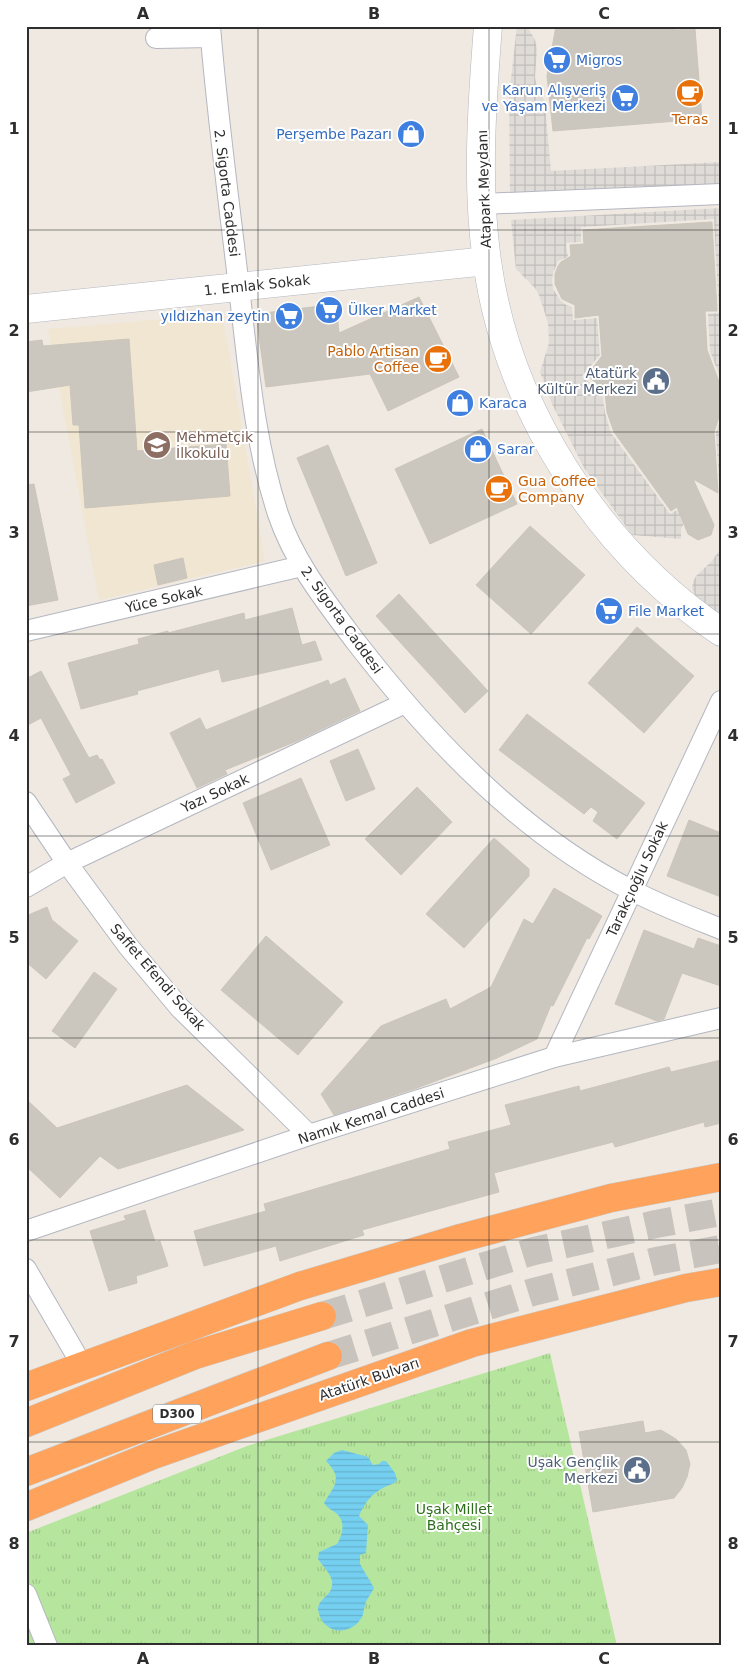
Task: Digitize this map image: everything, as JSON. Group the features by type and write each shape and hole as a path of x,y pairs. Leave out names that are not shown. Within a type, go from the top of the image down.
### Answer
{"highway":[{"path":"26,1387 300,1286 452,1241 611,1198 721,1177"},
{"name":"Atatürk Bulvarı","path":"26,1507 154,1455 472,1343 686,1288 721,1282"},
{"path":"26,1423 195,1355 322,1316"},
{"name":"D300","path":"26,1472 328,1356"}],"main road":[{"name":"Atapark Meydanı","path":"488,26 482,91 482,204 487,261 496,310 507,347 537,419 565,468 597,515 651,575 684,605 721,632"},
{"name":"1. Emlak Sokak","path":"26,309 487,261"}],"street":[{"path":"156,38 210,32"},
{"name":"2. Sigorta Caddesi","path":"210,32 221,146 248,365 261,447 278,512 290,544 302,566 335,614 405,703 468,770 520,816 562,848 632,891 678,913 721,929"},
{"path":"482,204 721,194"},
{"name":"Yüce Sokak","path":"26,631 302,566"},
{"name":"Tarakçıoğlu Sokak","path":"554,1057 721,701"},
{"name":"Yazı Sokak","path":"26,887 66,863 405,703"},
{"name":"Saffet Efendi Sokak","path":"26,802 66,863 128,946 180,1008 308,1135"},
{"name":"Namık Kemal Caddesi","path":"26,1231 308,1135 554,1057 721,1018"},
{"path":"26,1269 82,1365"},
{"path":"26,1594 46,1646"}],"shaded area":[{"path":"517,26 527,26 535,40 537,49 535,77 545,105 551,171 721,162 721,186 510,197 509,96"},
{"path":"721,208 721,380 710,351 708,314 719,313 714,219 581,227 581,242 566,243 568,257 558,261 553,273 553,289 561,301 572,307 573,320 597,318 600,355 582,376 602,392 605,413 611,433 670,514 677,510 686,519 681,529 681,539 632,535 584,468 552,404 540,372 549,343 548,323 535,288 516,269 511,220"},
{"name":"Mehmetçik İlkokulu","path":"222,314 265,561 99,600 48,329"},
{"path":"721,419 721,516 716,432"},
{"path":"721,548 721,616 698,600 692,589 696,576 712,561"}],"green space":[{"name":"Uşak Millet Bahçesi","path":"550,1353 617,1646 26,1646 26,1533 247,1446"}],"water":[{"path":"342,1450 368,1457 373,1465 386,1461 395,1473 397,1480 371,1496 359,1516 368,1525 366,1553 360,1555 360,1564 374,1588 366,1601 360,1620 349,1629 335,1630 326,1625 319,1613 319,1605 330,1592 332,1582 330,1575 318,1559 319,1552 337,1544 342,1532 339,1516 324,1503 336,1482 335,1473 326,1461 334,1453"}],"building":[{"name":"Karun Alışveriş ve Yaşam Merkezi","path":"556,26 675,26 675,30 695,29 702,119 553,131 547,76"},
{"name":"Atatürk Kültür Merkezi","path":"712,222 717,311 705,311 707,350 721,387 721,411 714,432 718,493 693,479 714,525 711,535 698,540 688,534 677,507 671,511 614,432 607,412 605,391 587,375 602,356 599,315 575,318 575,305 562,299 555,284 555,274 561,262 571,256 570,245 584,244 583,230"},
{"path":"419,297 459,377 388,411 370,374 266,387 256,314 336,304 339,333"},
{"path":"129,339 137,451 226,444 230,496 85,508 79,425 73,425 70,385 26,392 26,342 42,340 43,346"},
{"path":"482,429 517,504 430,544 395,469"},
{"path":"328,445 377,563 346,576 297,458"},
{"path":"34,484 58,600 26,606 26,485"},
{"path":"530,526 585,575 531,634 476,585"},
{"path":"183,558 187,578 158,585 154,565"},
{"path":"399,594 488,691 465,713 376,616"},
{"path":"292,608 302,645 315,641 322,660 222,682 219,669 137,691 138,694 81,709 68,663 139,644 138,639 168,631 168,633 244,613 245,620"},
{"path":"637,627 694,676 644,733 588,683"},
{"path":"41,671 89,758 97,755 100,760 102,759 115,783 76,803 63,779 71,775 41,718 26,726 26,679"},
{"path":"345,678 360,711 297,741 225,770 227,774 197,788 170,733 200,718 206,730 328,680 330,685"},
{"path":"527,714 645,803 617,839 593,821 598,812 591,807 584,814 499,750"},
{"path":"358,749 375,789 346,801 330,761"},
{"path":"301,778 330,845 271,870 243,803"},
{"path":"417,787 452,822 401,875 365,839"},
{"path":"689,820 721,833 721,897 667,876"},
{"path":"494,838 529,869 529,876 464,948 426,914"},
{"path":"554,888 602,916 589,939 587,938 553,1006 551,1005 537,1039 497,1058 417,1088 334,1115 321,1094 381,1026 446,999 450,1009 491,987 524,919 533,924"},
{"path":"47,907 52,920 78,941 46,979 26,962 26,916"},
{"path":"644,930 694,949 698,938 721,946 721,986 682,973 664,1019 657,1021 615,1004"},
{"path":"266,936 343,1002 298,1055 221,990"},
{"path":"94,972 117,989 75,1048 52,1031"},
{"path":"721,1060 721,1123 705,1127 704,1122 615,1147 613,1142 494,1173 499,1192 362,1230 364,1235 280,1261 276,1246 204,1266 194,1231 266,1211 264,1204 450,1149 448,1142 511,1125 505,1105 579,1086 580,1091 669,1067 671,1072"},
{"path":"187,1085 244,1130 118,1169 100,1156 60,1198 26,1166 26,1099 57,1128"},
{"path":"145,1210 155,1242 160,1241 168,1266 136,1276 137,1283 109,1291 90,1231 126,1220 124,1216"},
{"name":"Uşak Gençlik Merkezi","path":"643,1421 645,1433 661,1430 676,1439 686,1450 690,1464 682,1488 674,1498 593,1512 579,1432"}],"tunnel":[{"path":"322,1316 534,1251 656,1224 721,1212"},
{"path":"328,1356 533,1292 656,1261 721,1249"}],"place":[{"name":"Migros","path":"557,60"},
{"name":"Teras","path":"690,93"},
{"name":"Karun Alışveriş ve Yaşam Merkezi","path":"625,98"},
{"name":"Perşembe Pazarı","path":"411,134"},
{"name":"Ülker Market","path":"329,310"},
{"name":"yıldızhan zeytin","path":"289,316"},
{"name":"Pablo Artisan Coffee","path":"438,359"},
{"name":"Atatürk Kültür Merkezi","path":"656,381"},
{"name":"Karaca","path":"460,403"},
{"name":"Mehmetçik İlkokulu","path":"157,445"},
{"name":"Sarar","path":"478,449"},
{"name":"Gua Coffee Company","path":"499,489"},
{"name":"File Market","path":"609,611"},
{"name":"Uşak Gençlik Merkezi","path":"637,1470"}]}
